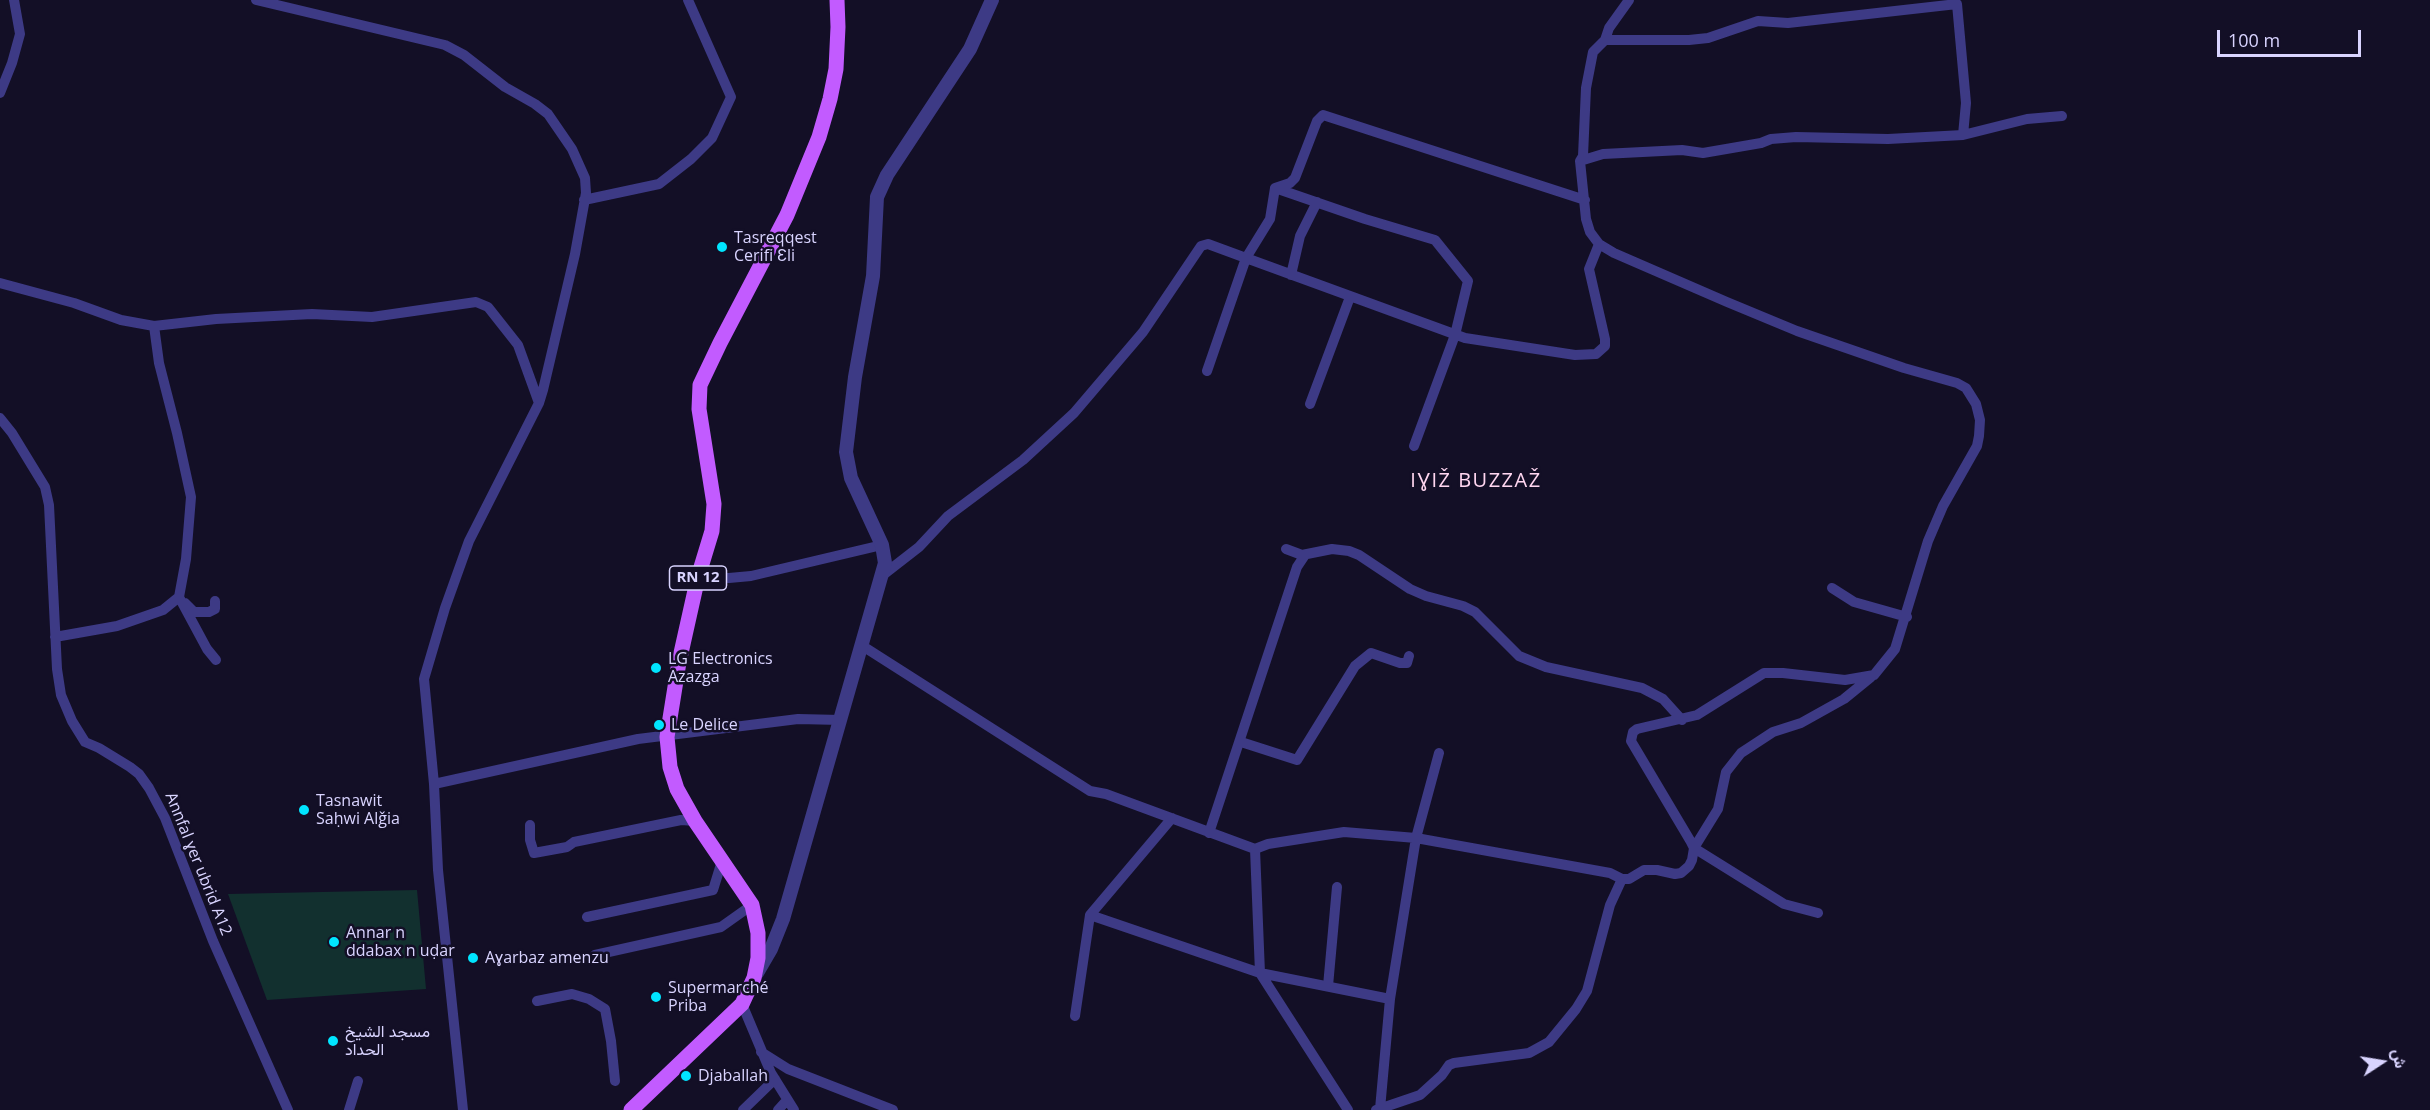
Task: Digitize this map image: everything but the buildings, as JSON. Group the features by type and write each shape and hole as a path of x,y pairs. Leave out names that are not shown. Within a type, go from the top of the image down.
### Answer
{"main road":[{"name":"RN 12","path":"631,1110 742,1004 754,978 758,958 758,933 752,905 695,821 673,778 667,736 679,663 698,577 712,531 714,504 699,410 700,385 786,215 819,137 836,69 837,0"}],"street":[{"path":"0,93 20,34 14,0"},
{"path":"256,0 445,45 464,55 505,87 548,114 580,163 585,178 584,200 575,254 552,358 539,403 469,541 445,608 424,680 434,784 438,870 463,1110"},
{"path":"584,200 658,184 691,159 712,138 731,97 688,0"},
{"path":"754,978 771,949 783,919 885,563 882,544 851,478 846,452 855,377 873,276 877,197 887,175 970,49 992,0"},
{"path":"861,645 1090,791 1106,794 1255,849 1268,844 1344,832 1416,838 1610,873 1622,879 1629,879 1644,870 1681,873 1689,866 1694,848 1718,809 1726,772 1741,753 1773,732 1801,723 1844,699 1874,675 1895,649 1907,617 1917,572 1928,542 1943,506 1977,446 1980,420 1976,404 1966,388 1957,383 1904,368 1797,331 1614,253 1599,244 1590,232 1586,219 1580,162 1586,88 1593,52 1605,40 1609,27 1629,0"},
{"path":"1605,40 1708,38 1758,21 1788,23 1960,2 1966,103 1964,135"},
{"path":"1275,188 1290,183 1296,178 1317,121 1323,115 1585,200"},
{"path":"1580,162 1603,154 1682,150 1703,153 1739,148 1771,139 1796,137 1888,139 1964,135 2027,119 2062,116"},
{"path":"1275,188 1435,240 1468,281 1455,335 1414,446"},
{"path":"1207,371 1246,258 1270,219 1275,188"},
{"path":"1291,274 1300,236 1317,202"},
{"path":"883,575 919,547 948,516 1023,460 1074,413 1143,332 1201,246 1208,244 1455,335 1589,355 1601,351 1605,346 1589,269 1599,244"},
{"path":"0,283 74,303 121,320 154,326 216,319 312,314 372,317 476,302 488,307 518,345 539,403"},
{"path":"1310,404 1350,297"},
{"path":"55,637 117,626 163,610 179,597 186,559 191,497 159,363 154,326"},
{"name":"Annfal ɣer ubrid A12","path":"0,418 45,487 61,695 72,721 85,742 99,747 130,767 139,774 149,788 165,818 213,941 288,1110"},
{"path":"698,577 751,576 882,544"},
{"path":"1286,549 1305,555 1332,549 1359,555 1410,589 1475,612 1519,656 1546,667 1642,688 1663,699 1682,720"},
{"path":"1209,833 1297,567 1305,555"},
{"path":"1832,588 1854,602 1907,617"},
{"path":"179,597 191,615 207,649 216,660"},
{"path":"191,615 215,609 216,601"},
{"path":"1241,742 1297,760 1355,666 1371,653 1400,663 1407,663 1409,656"},
{"path":"1818,913 1784,904 1694,848 1631,741 1637,729 1682,720 1714,706 1745,683 1764,674 1783,673 1845,680 1874,675"},
{"path":"434,784 638,739 798,719 841,720"},
{"path":"1439,753 1416,838 1390,999 1378,1109 1420,1095 1442,1075 1449,1065 1454,1063 1529,1053 1549,1042 1576,1009 1587,991 1610,905 1622,879"},
{"path":"1075,1016 1090,915 1172,818"},
{"path":"530,825 530,840 534,853 567,847 574,842 681,820 695,821"},
{"path":"1255,849 1260,973 1348,1110"},
{"path":"587,917 712,890 722,861"},
{"path":"1328,986 1337,887"},
{"path":"595,955 721,927 752,905"},
{"path":"1090,915 1260,973 1390,999"},
{"path":"537,1001 572,994 589,999 604,1009 611,1041 615,1081"},
{"path":"742,1004 761,1052 794,1110"},
{"path":"761,1052 795,1072 893,1110"},
{"path":"743,1110 775,1080"},
{"path":"349,1110 358,1081"},
{"path":"778,1110 787,1100"}],"green space":[{"name":"Annar n ddabax n uḍar","path":"417,890 426,989 267,1000 228,894"}],"place":[{"name":"Tasreqqest Cerifi Ɛli","path":"722,247"},
{"name":"LG Electronics Azazga","path":"656,668"},
{"name":"Le Delice","path":"659,725"},
{"name":"Tasnawit Saḥwi Alǧia","path":"304,810"},
{"name":"Annar n ddabax n uḍar","path":"334,942"},
{"name":"Aɣarbaz amenzu","path":"473,958"},
{"name":"Supermarché Priba","path":"656,997"},
{"name":"مسجد الشيخ الحداد","path":"333,1041"},
{"name":"Djaballah","path":"686,1076"}],"district":[{"name":"IƔIŽ BUZZAŽ","path":"1476,481"}]}
